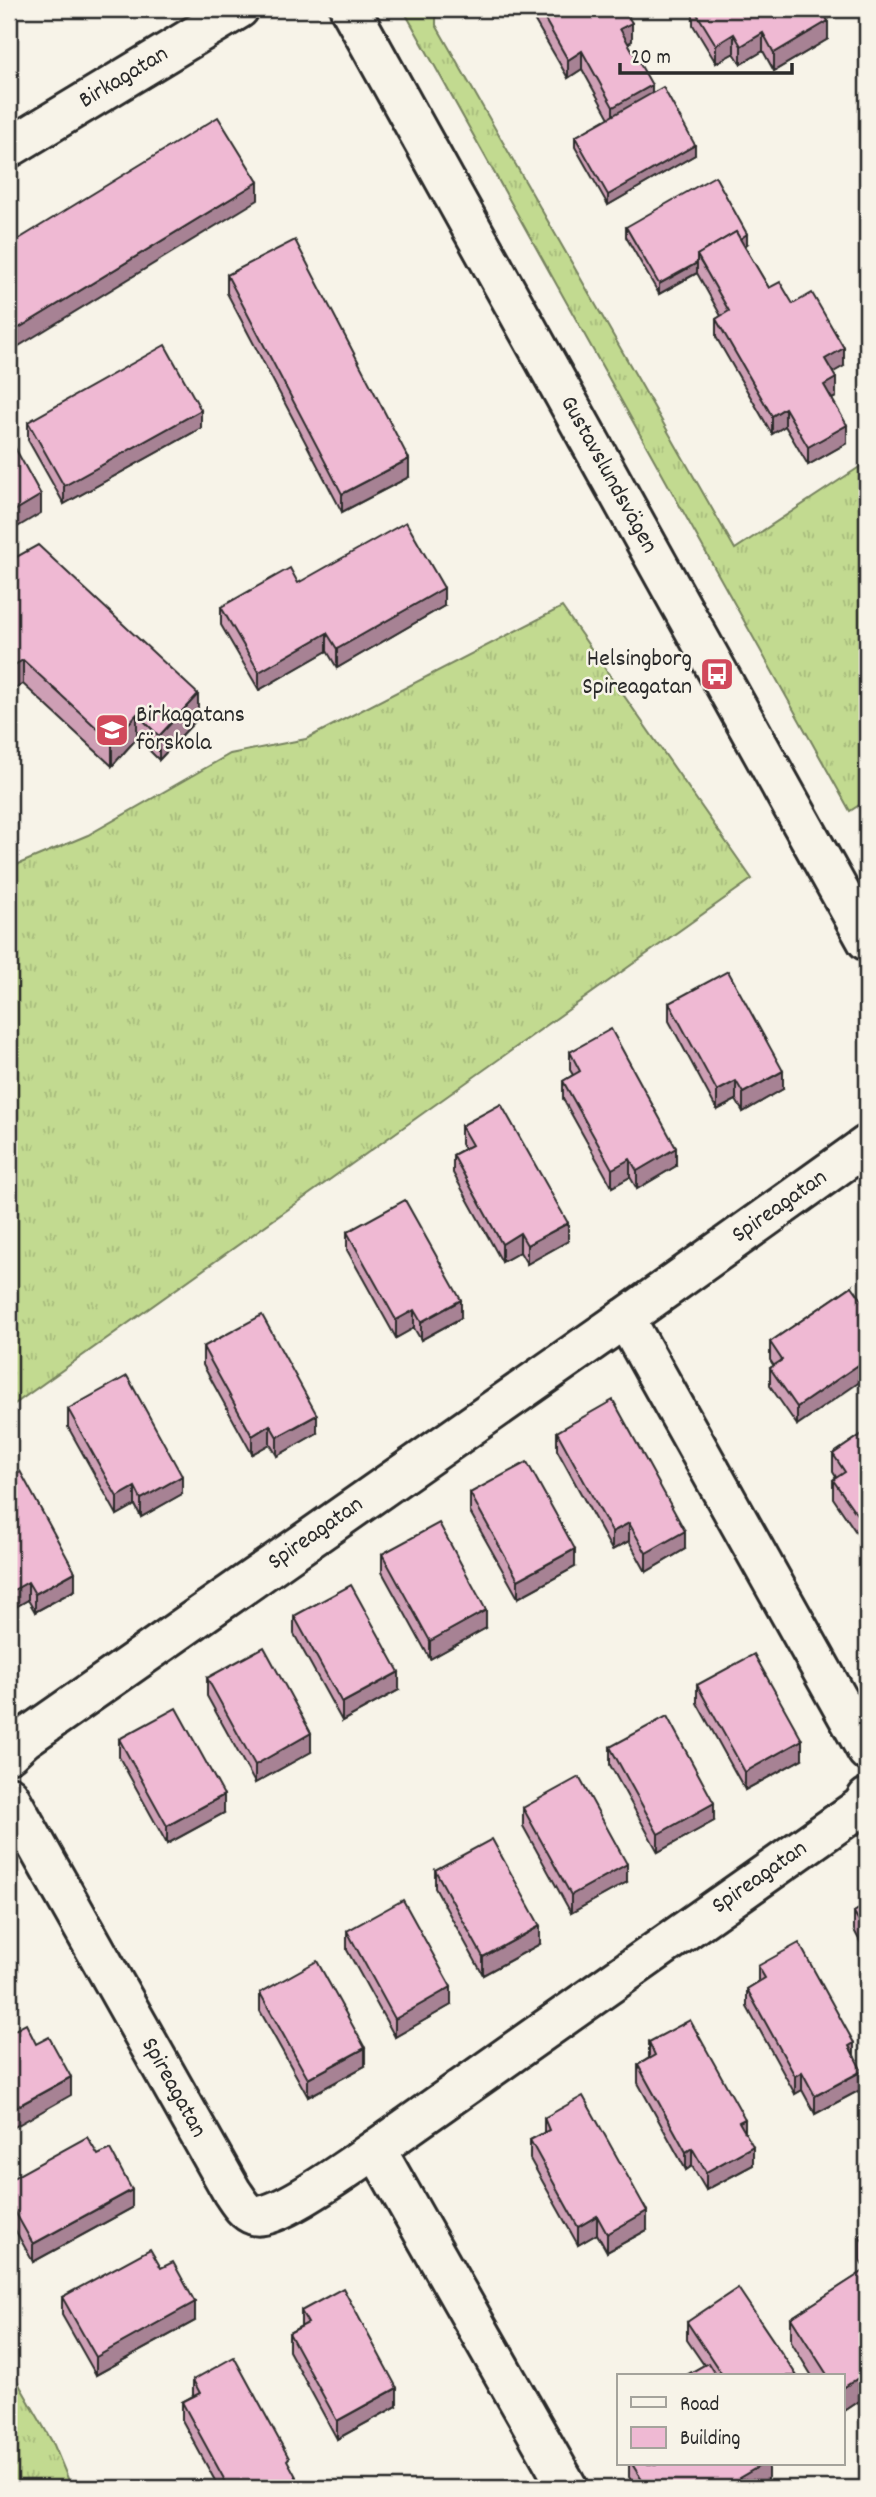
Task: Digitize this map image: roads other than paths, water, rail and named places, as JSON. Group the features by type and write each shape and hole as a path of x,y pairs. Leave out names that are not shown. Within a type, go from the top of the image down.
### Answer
{"street":[{"name":"Birkagatan","path":"9,148 239,9"},
{"name":"Gustavslundsvägen","path":"349,9 867,941"},
{"name":"Spireagatan","path":"9,1753 24,1739 867,1145"},
{"path":"625,1318 867,1751"},
{"name":"Spireagatan","path":"9,1796 232,2192 254,2216 267,2216 284,2209 376,2150 851,1814 862,1806 867,1798"},
{"path":"376,2150 568,2488"}],"place":[{"name":"Helsingborg Spireagatan","path":"717,674"},
{"name":"Birkagatans förskola","path":"112,730"}]}
